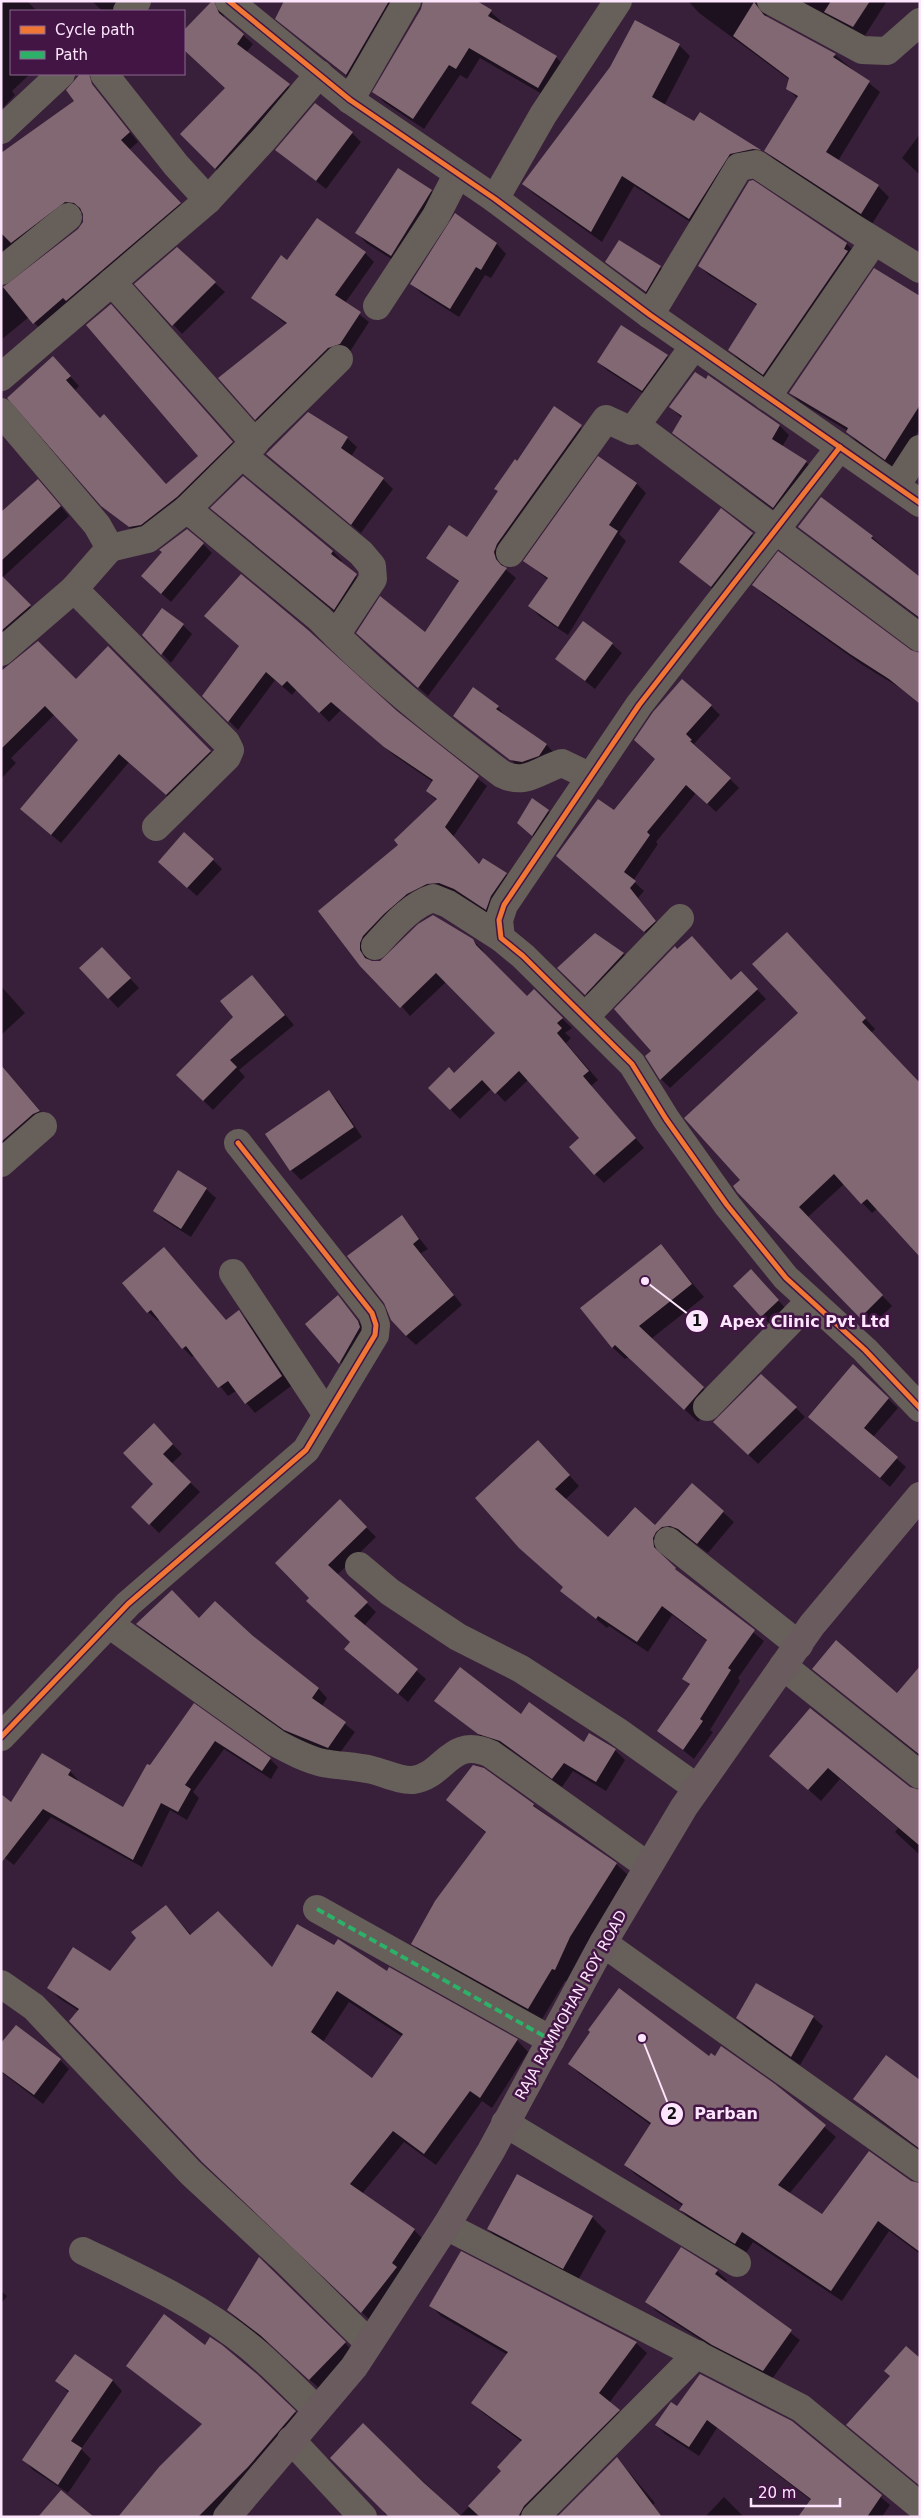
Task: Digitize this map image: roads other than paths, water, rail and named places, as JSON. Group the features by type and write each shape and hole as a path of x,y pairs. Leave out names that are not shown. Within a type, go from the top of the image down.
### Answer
{"main road":[{"name":"RAJA RAMMOHAN ROY ROAD","path":"227,2517 354,2367 446,2226 648,1866 697,1788 791,1655 920,1496"}],"street":[{"path":"128,10 137,1"},
{"path":"229,1 350,100 494,199 650,315 920,502"},
{"path":"350,100 407,1"},
{"path":"494,199 543,115 618,1"},
{"path":"771,1 862,50 887,50 920,22"},
{"path":"1,377 208,200 265,138 319,74"},
{"path":"1,130 60,75"},
{"path":"105,75 176,165 208,200"},
{"path":"650,315 739,167 748,164 756,164 920,269"},
{"path":"377,306 436,216 457,175"},
{"path":"1,271 68,217"},
{"path":"768,397 874,241"},
{"path":"112,282 249,449 361,552 372,566 372,579 336,635"},
{"path":"510,553 606,420 632,432 694,346"},
{"path":"1,652 74,589 110,548 148,539 187,509 339,359"},
{"path":"1,412 96,526 110,548"},
{"path":"636,426 920,638"},
{"path":"501,938 499,920 504,905 639,705 840,447"},
{"path":"896,486 920,449"},
{"path":"187,509 319,618 443,730 502,774 511,779 523,780 545,768 562,763 591,776"},
{"path":"74,589 226,742 230,750 227,757 156,828"},
{"path":"375,946 409,912 423,901 433,898 448,904 501,938 523,956 632,1064 666,1119 727,1205 786,1278 809,1302 865,1350 920,1408"},
{"path":"585,1017 680,918"},
{"path":"1,1163 44,1126"},
{"path":"1,1737 128,1604 306,1450 375,1335 376,1325 372,1313 238,1143"},
{"path":"233,1273 326,1415"},
{"path":"707,1407 809,1302"},
{"path":"668,1541 920,1775"},
{"path":"359,1566 390,1592 458,1637 521,1669 617,1731 697,1788"},
{"path":"109,1624 276,1743 296,1754 323,1763 345,1764 411,1780 424,1778 440,1764 464,1749 479,1748 491,1754 648,1866"},
{"path":"317,1909 551,2040"},
{"path":"604,1943 920,2168"},
{"path":"1,1984 34,2007 191,2174 285,2260 369,2343"},
{"path":"505,2123 737,2263"},
{"path":"446,2226 801,2408 920,2506"},
{"path":"83,2251 167,2292 213,2320 250,2347 317,2410"},
{"path":"534,2517 697,2354"},
{"path":"291,2440 363,2517"}],"place":[{"name":"Apex Clinic Pvt Ltd","path":"645,1281"},
{"name":"Parban","path":"642,2038"}]}
